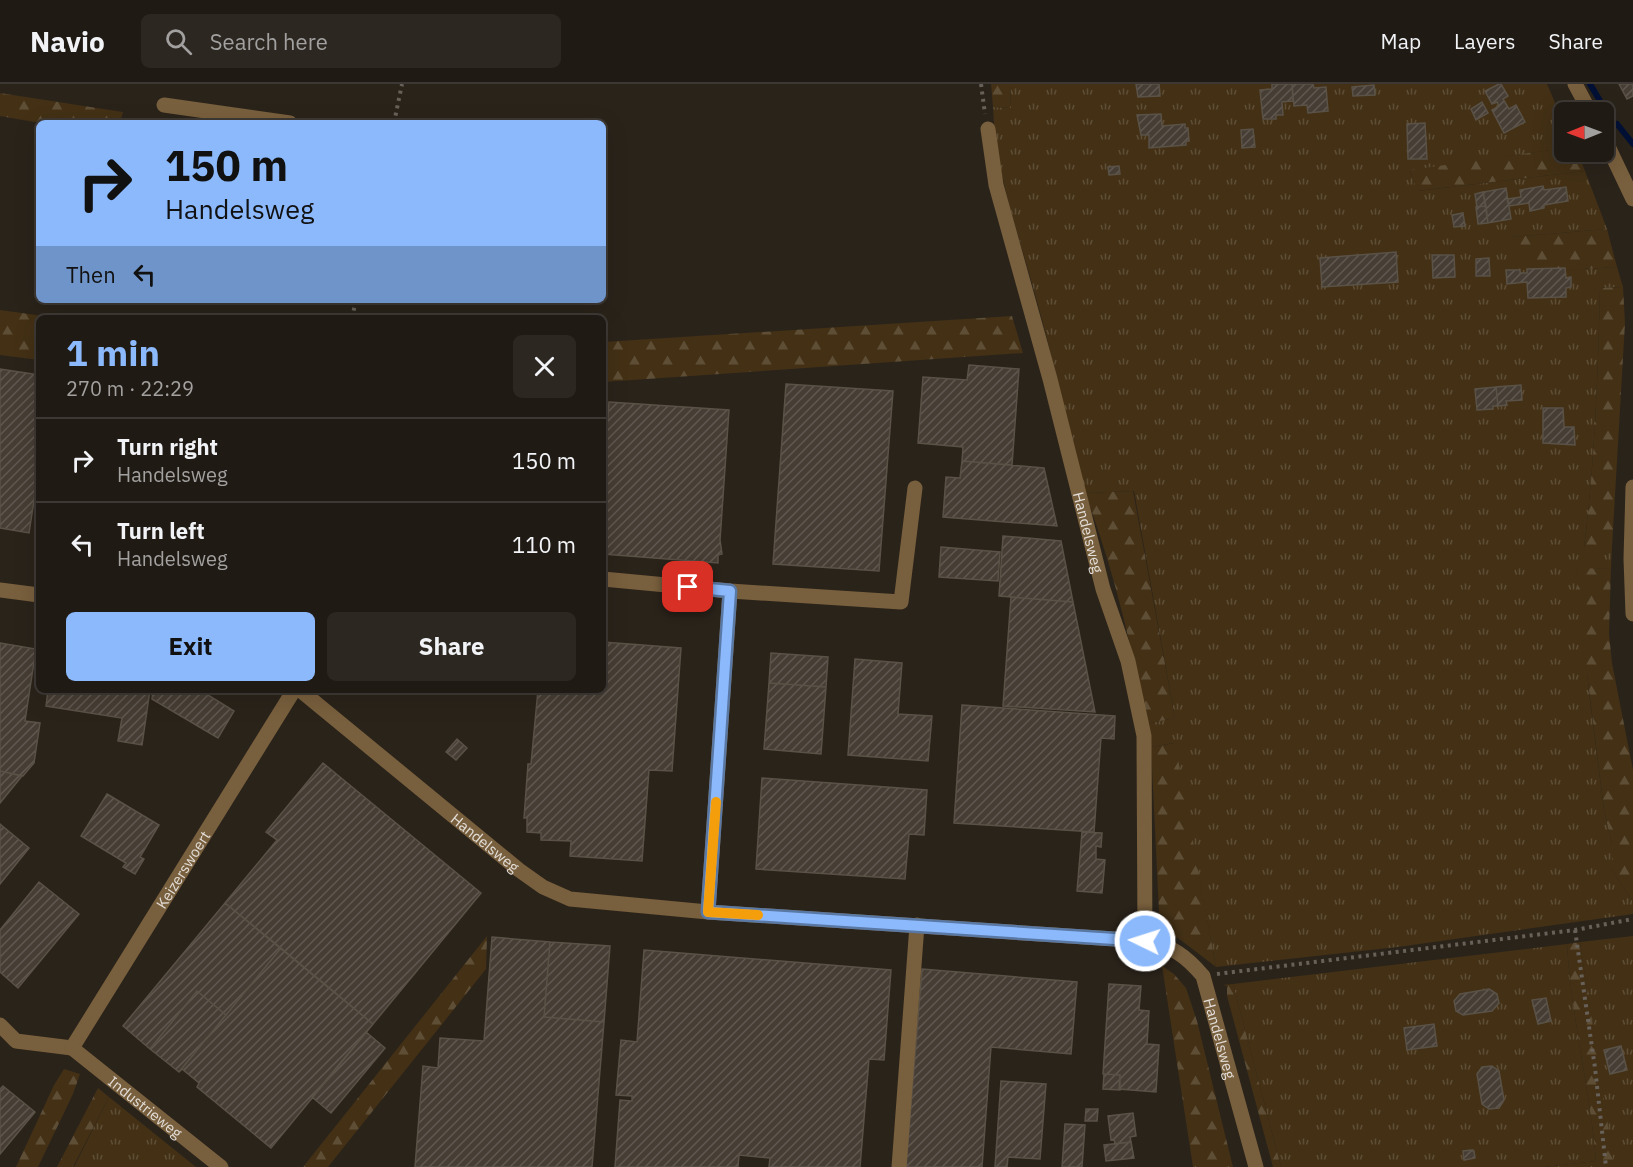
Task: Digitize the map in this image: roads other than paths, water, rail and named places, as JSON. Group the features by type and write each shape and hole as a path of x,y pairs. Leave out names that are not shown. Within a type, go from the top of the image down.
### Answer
{"street":[{"path":"1575,84 1585,102"},
{"path":"164,105 269,120"},
{"name":"Handelsweg","path":"988,129 996,185 1050,379 1103,589 1128,661 1144,736 1145,941"},
{"path":"1614,159 1633,199"},
{"path":"1633,487 1631,559 1633,614"},
{"path":"606,579 730,591 901,602 915,488"},
{"path":"0,590 36,595"},
{"path":"708,912 730,591"},
{"name":"Keizerswoert","path":"72,1048 292,693"},
{"name":"Handelsweg","path":"304,693 519,870 543,887 570,899 708,912 1145,941 1160,943 1176,950 1191,961 1203,976 1256,1167"},
{"path":"899,1167 917,925"},
{"path":"0,1025 16,1041 72,1048"},
{"name":"Industrieweg","path":"72,1048 221,1167"}],"waterway":[{"path":"1590,84 1601,102"},
{"path":"1617,124 1633,144"}]}
